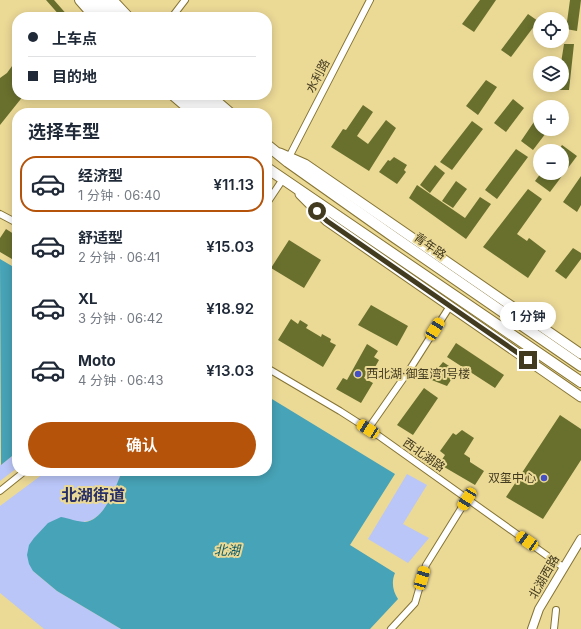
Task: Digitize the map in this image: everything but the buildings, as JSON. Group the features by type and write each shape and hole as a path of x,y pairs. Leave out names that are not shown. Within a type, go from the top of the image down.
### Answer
{"main road":[{"path":"80,0 91,12"},
{"path":"89,0 101,12"},
{"path":"100,0 111,12"},
{"path":"112,0 123,12"},
{"path":"179,100 188,108"},
{"path":"194,100 205,108"},
{"path":"201,100 208,108"},
{"path":"215,100 224,108"},
{"name":"青年路","path":"272,148 579,361"},
{"path":"272,171 581,382"},
{"path":"286,181 327,221 581,397"}],"street":[{"path":"176,12 185,0"},
{"name":"水利路","path":"288,160 370,0"},
{"path":"272,198 286,181"},
{"path":"0,214 12,220"},
{"path":"368,429 410,369 450,306"},
{"name":"西北湖路","path":"272,371 368,429 563,567"},
{"path":"0,491 19,476"},
{"path":"390,629 415,603 426,565 467,499"},
{"name":"北湖西路","path":"532,629 539,609 581,539"},
{"path":"554,629 556,610"}],"shaded area":[{"path":"12,456 12,472 0,481 0,464 1,465"},
{"path":"407,474 427,485 403,524 429,538 408,563 368,539"},
{"path":"40,476 120,476 113,494 98,516 83,522 33,571 57,591 121,629 44,629 0,593 0,506"}],"water":[{"path":"0,259 12,266 12,456 1,465"},
{"name":"北湖","path":"272,399 395,474 350,545 395,573 393,587 398,599 370,629 121,629 57,591 33,571 29,564 27,555 29,545 48,523 61,517 85,522 92,520 104,509 120,476 272,476"}],"place":[{"name":"西北湖·御玺湾1号楼","path":"358,374"},
{"name":"双玺中心","path":"544,478"}],"district":[{"name":"北湖街道","path":"93,495"}],"route":[{"path":"317,211 327,221 528,360"}]}
